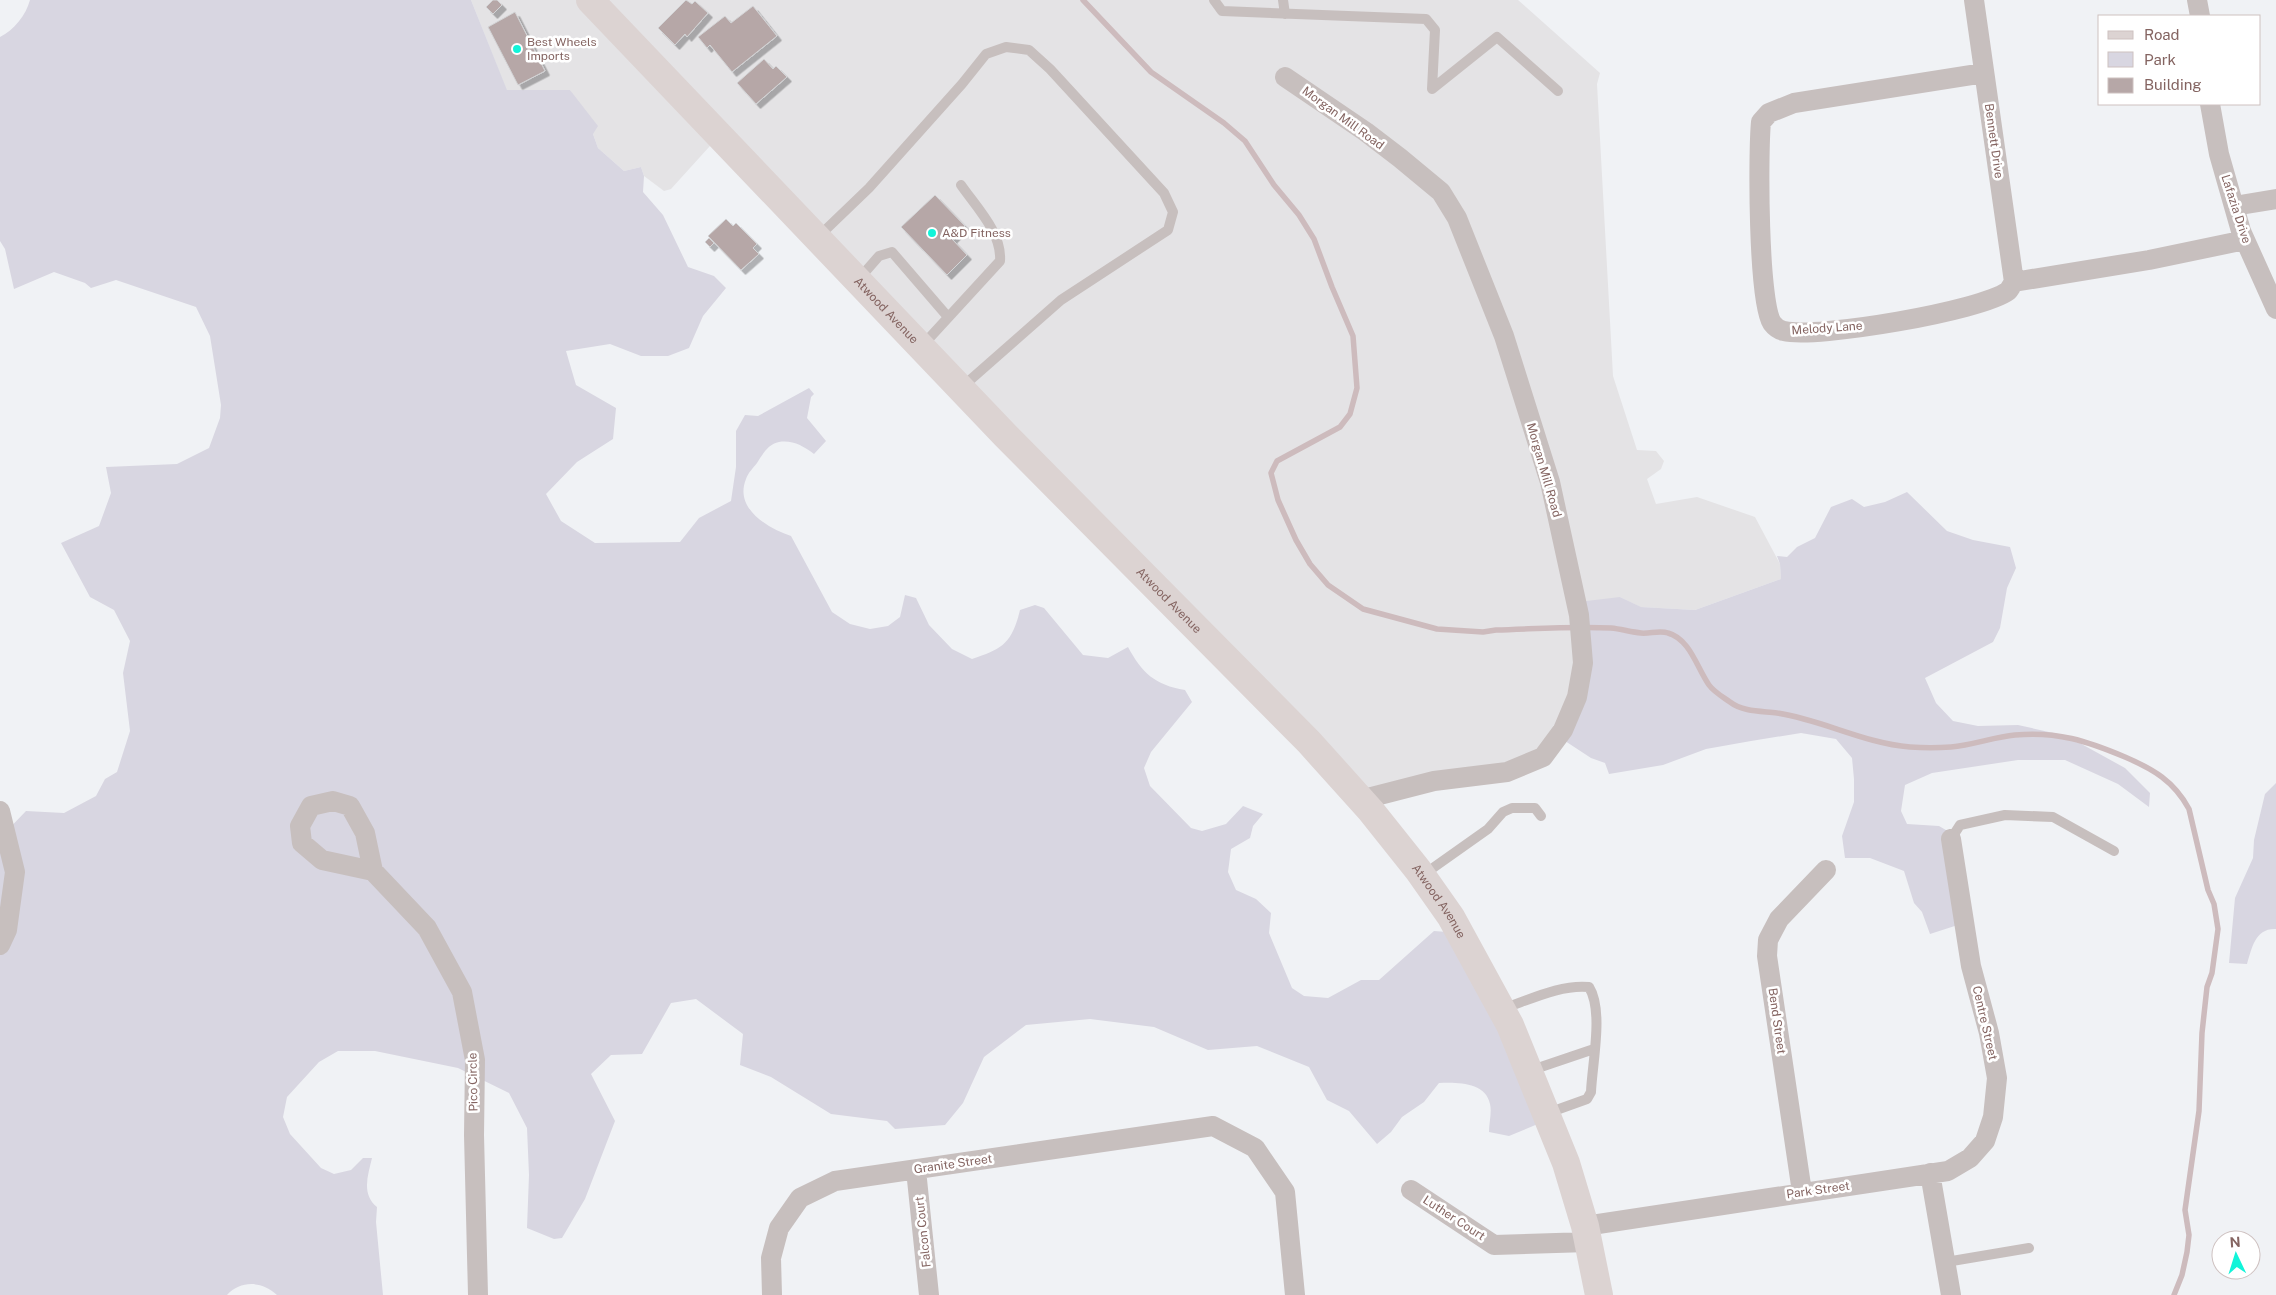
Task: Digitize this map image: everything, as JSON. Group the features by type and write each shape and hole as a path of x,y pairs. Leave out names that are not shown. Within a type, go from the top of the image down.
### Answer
{"main road":[{"name":"Atwood Avenue","path":"590,0 960,388 1309,742 1371,811 1422,876 1451,917 1501,1009 1528,1071 1566,1163 1586,1234 1598,1295"}],"street":[{"name":"Bennett Drive","path":"1974,0 2014,282"},
{"path":"2197,0 2200,15"},
{"name":"Melody Lane","path":"1984,73 1794,103 1769,113 1761,122 1760,213 1765,293 1771,321 1777,328 1801,332 1858,327 1928,316 1984,301 2009,291 2014,282 2149,260 2245,240"},
{"name":"Morgan Mill Road","path":"1285,77 1366,132 1400,158 1441,192 1457,218 1504,336 1550,482 1573,580 1579,615 1582,663 1577,697 1563,730 1543,757 1507,772 1434,781 1360,800"},
{"name":"Lafazia Drive","path":"2210,105 2219,154 2234,206 2245,240 2276,309"},
{"path":"2234,206 2276,199"},
{"path":"0,811 15,872 7,930 0,944"},
{"name":"Centre Street","path":"1930,1173 1948,1171 1970,1158 1985,1141 1993,1117 1997,1078 1989,1033 1971,966 1951,839"},
{"name":"Bend Street","path":"1802,1192 1767,956 1768,940 1779,919 1826,870"},
{"name":"Pico Circle","path":"373,871 426,928 462,992 475,1060 474,1135 478,1295"},
{"name":"Granite Street","path":"772,1295 771,1258 779,1228 800,1198 835,1181 1213,1126 1255,1148 1285,1192 1295,1295"},
{"name":"Falcon Court","path":"916,1170 929,1295"},
{"path":"1930,1173 1951,1295"},
{"name":"Park Street","path":"1586,1234 1802,1192 1930,1173"},
{"name":"Luther Court","path":"1411,1190 1494,1244 1586,1234"}],"lane":[{"path":"1214,0 1222,11"},
{"path":"1222,11 1226,0"},
{"path":"1283,0 1286,14"},
{"path":"1222,11 1426,19 1435,30 1432,89 1497,36 1558,91"},
{"path":"818,238 869,188 986,54 1006,47 1029,50 1050,69 1164,193 1173,212 1168,230 1061,300 960,388"},
{"path":"921,347 1000,262 1001,249 997,238 961,185"},
{"path":"858,280 879,256 892,252 948,317"},
{"path":"1422,876 1488,829 1503,812 1512,808 1536,808 1541,816"},
{"path":"1951,839 1960,824 2005,815 2054,817 2114,851"},
{"path":"1501,1009 1561,990 1589,987 1592,993 1595,1010 1591,1092 1587,1099 1546,1114"},
{"path":"1528,1071 1594,1049"},
{"path":"1946,1262 2029,1248"}],"shaded area":[{"path":"471,0 1518,0 1600,73 1597,84 1613,376 1637,450 1656,451 1664,461 1661,469 1647,479 1656,504 1697,497 1755,517 1780,564 1781,579 1695,610 1640,607 1620,597 1583,659 1547,752 1374,794 719,136 671,189 664,191 644,176 641,167 624,171 598,148 593,134 570,90 507,91"}],"green space":[{"path":"30,0 471,0 507,90 570,90 598,126 593,134 598,148 624,171 641,167 644,176 643,192 663,215 688,267 714,276 726,288 703,316 689,348 668,356 641,356 610,344 566,351 576,385 616,408 613,439 577,462 546,494 561,521 595,543 680,542 699,518 731,501 736,467 736,431 745,415 758,416 809,388 814,394 811,397 807,418 826,441 814,454 802,446 793,443 779,442 769,447 746,479 745,499 749,508 763,522 791,536 832,612 850,624 870,629 888,626 900,617 905,595 916,598 929,625 952,649 972,659 991,652 1005,643 1013,630 1020,610 1035,605 1044,608 1083,655 1108,658 1128,647 1144,671 1165,685 1185,690 1192,702 1151,752 1144,768 1150,786 1191,828 1202,831 1226,824 1243,806 1263,814 1253,826 1250,838 1231,849 1228,872 1236,890 1256,899 1271,913 1269,933 1292,988 1304,996 1328,998 1361,980 1379,980 1434,931 1460,933 1545,1121 1509,1136 1489,1132 1491,1107 1483,1091 1477,1087 1462,1083 1439,1083 1424,1102 1402,1117 1391,1132 1377,1144 1349,1111 1327,1100 1309,1067 1257,1046 1208,1050 1154,1027 1090,1019 1026,1025 984,1057 963,1103 945,1125 895,1129 887,1121 831,1114 771,1077 740,1065 743,1034 696,999 671,1003 642,1054 611,1055 591,1074 615,1121 585,1199 562,1238 554,1239 527,1228 529,1175 527,1128 509,1093 458,1068 375,1051 338,1051 319,1062 287,1097 283,1117 290,1134 321,1168 334,1174 351,1170 363,1158 372,1158 367,1190 372,1202 377,1207 376,1222 383,1295 277,1295 265,1287 252,1284 239,1287 227,1295 0,1295 0,838 26,811 64,813 96,796 105,779 117,772 130,731 123,673 130,641 114,610 90,597 61,543 99,526 111,493 106,467 177,464 209,448 220,418 221,405 210,336 196,307 116,280 91,288 85,283 54,272 14,289 5,249 0,241 0,37 19,22"},
{"path":"1907,492 1947,531 1973,540 2010,547 2016,568 2007,588 2000,628 1993,642 1925,678 1936,703 1953,721 1978,726 2018,725 2067,736 2125,768 2150,793 2149,807 2118,784 2065,760 2018,760 1932,773 1905,785 1901,811 1907,824 1939,826 1951,833 1964,923 1930,934 1922,912 1914,903 1904,871 1870,858 1845,858 1842,836 1854,802 1854,779 1852,758 1836,739 1801,733 1706,749 1663,765 1609,774 1605,763 1591,758 1562,739 1578,699 1578,602 1620,597 1641,607 1695,610 1781,579 1780,564 1777,556 1787,557 1797,547 1815,538 1831,507 1852,499 1864,507 1885,502"},
{"path":"2276,783 2276,929 2259,935 2247,964 2229,963 2235,898 2253,858 2254,840 2265,794"}],"building":[{"path":"493,0 497,0 502,5 493,14 486,7"},
{"path":"686,0 692,4 695,1 708,13 687,37 685,34 675,45 658,28"},
{"path":"753,6 777,36 732,72 710,45 707,48 698,37 725,16 731,23"},
{"name":"Best Wheels Imports","path":"515,12 545,71 518,85 488,27"},
{"path":"764,59 773,69 776,66 787,77 756,104 737,83"},
{"name":"A&D Fitness","path":"935,195 965,226 952,239 967,255 947,275 901,227"},
{"path":"726,219 733,226 736,223 757,244 753,248 759,254 741,270 708,236"},
{"path":"709,238 714,243 710,247 705,242"}],"waterway":[{"path":"1083,0 1151,72 1224,123 1245,141 1274,185 1299,215 1314,239 1353,336 1357,388 1350,414 1340,427 1277,461 1271,473 1278,500 1296,540 1310,564 1328,585 1363,609 1437,629 1483,632 1597,627 1641,633 1665,632 1676,636 1682,641 1713,690 1741,708 1794,716 1876,741 1910,747 1951,747 2007,736 2030,734 2072,738 2111,751 2145,766 2170,783 2177,791 2189,809 2208,890 2214,904 2218,929 2212,973 2207,987 2202,1033 2199,1111 2185,1210 2189,1235 2187,1252 2182,1275 2174,1295"}],"place":[{"name":"Best Wheels Imports","path":"517,49"},
{"name":"A&D Fitness","path":"932,233"}]}
